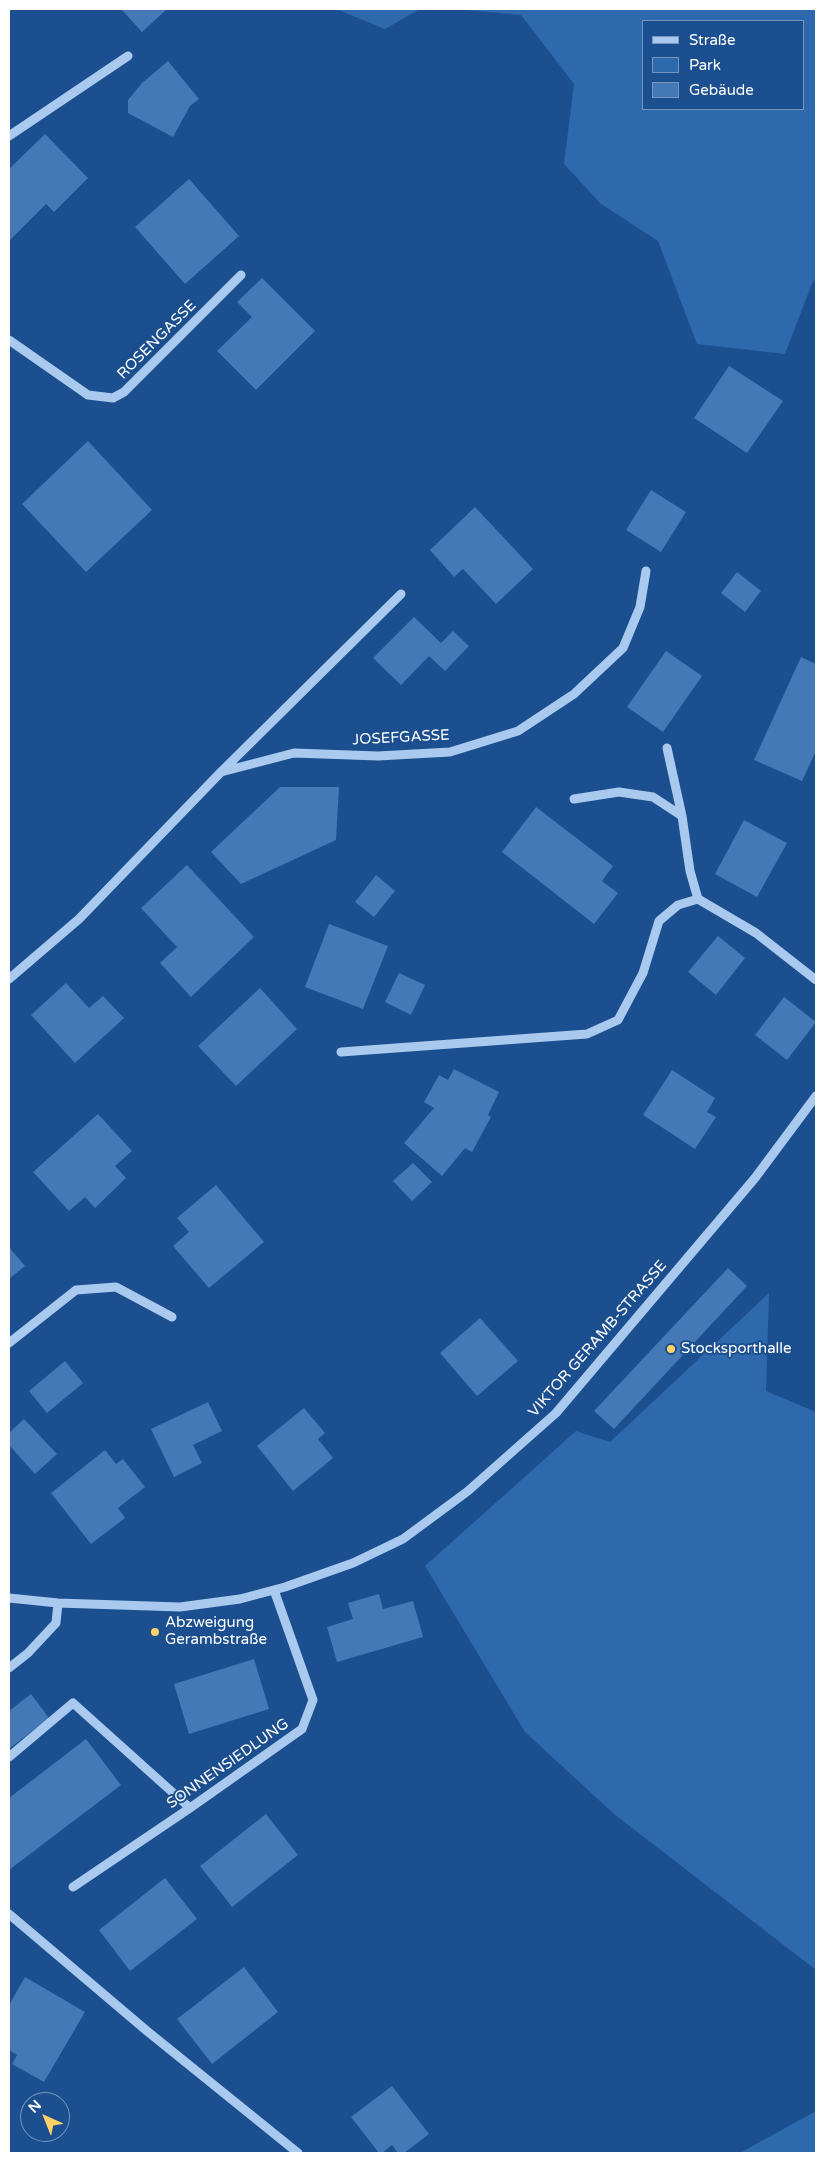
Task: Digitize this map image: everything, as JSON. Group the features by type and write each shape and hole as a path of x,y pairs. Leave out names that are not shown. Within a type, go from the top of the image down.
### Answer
{"street":[{"path":"9,136 128,56"},
{"name":"ROSENGASSE","path":"9,340 88,395 113,398 124,392 241,275"},
{"name":"JOSEFGASSE","path":"221,772 294,753 378,756 450,752 518,731 574,694 623,648 640,607 646,571"},
{"path":"9,979 79,919 221,772 401,594"},
{"path":"667,748 682,816 690,871 698,900"},
{"path":"574,799 619,792 653,797 682,816"},
{"path":"341,1052 587,1034 618,1020 643,972 659,921 678,904 698,900 756,933 816,980"},
{"name":"VIKTOR GERAMB-STRASSE","path":"9,1598 58,1603 180,1607 240,1599 274,1590 353,1563 403,1539 468,1491 556,1413 755,1178 816,1096"},
{"path":"9,1343 76,1290 116,1286 172,1317"},
{"name":"SONNENSIEDLUNG","path":"72,1887 190,1808 302,1728 313,1700 274,1590"},
{"path":"9,1668 28,1654 56,1622 58,1603"},
{"path":"9,1757 73,1704 190,1808"},
{"path":"9,1914 147,2031 298,2153"}],"green space":[{"path":"336,9 420,9 385,29"},
{"path":"455,9 816,9 816,281 813,281 785,354 697,344 658,241 601,204 564,164 574,84 521,15"},
{"path":"769,1293 766,1391 816,1412 816,1970 614,1814 525,1732 425,1566 576,1431 610,1442"},
{"path":"816,2111 816,2153 740,2153"}],"building":[{"path":"121,9 167,9 142,32"},
{"path":"168,61 199,99 190,106 173,137 128,113 128,100 142,83"},
{"path":"45,134 88,178 54,212 46,204 9,241 9,169"},
{"path":"189,179 239,236 185,284 135,227"},
{"path":"262,278 315,331 256,390 217,351 252,317 237,302"},
{"path":"729,366 783,401 747,453 694,418"},
{"path":"88,441 152,510 86,572 22,504"},
{"path":"651,490 686,512 661,552 626,530"},
{"path":"475,507 533,569 496,604 463,569 454,577 430,550"},
{"path":"737,572 761,591 745,612 721,593"},
{"path":"414,617 441,643 453,631 469,646 445,671 429,656 401,685 373,658"},
{"path":"666,651 702,676 663,732 627,707"},
{"path":"801,657 816,664 816,751 802,781 754,760"},
{"path":"280,787 339,787 336,840 241,884 211,852"},
{"path":"536,807 613,866 602,881 618,893 594,924 502,852"},
{"path":"744,820 787,843 757,897 715,874"},
{"path":"187,865 254,937 191,997 160,963 177,947 141,908"},
{"path":"376,875 395,891 374,917 355,902"},
{"path":"329,924 388,946 363,1009 305,987"},
{"path":"718,936 745,958 716,995 688,972"},
{"path":"399,973 425,985 411,1015 385,1002"},
{"path":"66,983 89,1008 103,996 124,1018 75,1063 31,1015"},
{"path":"260,988 297,1029 236,1086 198,1046"},
{"path":"784,997 816,1022 787,1060 755,1035"},
{"path":"454,1069 499,1092 488,1115 491,1117 472,1152 465,1148 442,1176 404,1143 434,1108 424,1102 439,1075 448,1080"},
{"path":"672,1070 715,1098 707,1112 716,1117 695,1149 643,1115"},
{"path":"98,1114 132,1151 115,1166 126,1178 95,1208 85,1197 69,1211 33,1172"},
{"path":"413,1163 432,1182 412,1201 393,1181"},
{"path":"216,1185 264,1242 209,1288 173,1246 189,1232 177,1218"},
{"path":"9,1247 25,1266 9,1279"},
{"name":"Stocksporthalle","path":"728,1268 747,1286 614,1429 594,1411"},
{"path":"480,1318 518,1361 477,1396 440,1353"},
{"path":"65,1361 83,1383 47,1413 29,1391"},
{"path":"208,1402 222,1431 193,1445 202,1463 174,1477 151,1429"},
{"path":"304,1408 325,1433 318,1439 333,1458 293,1491 257,1446"},
{"path":"24,1419 57,1454 35,1474 9,1445 9,1433"},
{"path":"105,1450 116,1464 123,1459 145,1487 118,1508 125,1518 91,1544 51,1493"},
{"path":"379,1594 383,1609 413,1601 423,1637 337,1662 327,1627 353,1619 348,1603"},
{"path":"254,1659 269,1709 189,1734 174,1684"},
{"path":"31,1694 49,1718 9,1749 9,1711"},
{"path":"86,1739 121,1785 9,1870 9,1798"},
{"path":"266,1814 298,1855 232,1907 200,1866"},
{"path":"165,1878 197,1919 130,1971 99,1930"},
{"path":"244,1967 278,2012 212,2064 177,2019"},
{"path":"25,1977 85,2012 44,2082 12,2064 17,2055 9,2050 9,2005"},
{"path":"392,2086 429,2134 404,2153 398,2153 392,2145 382,2153 379,2153 351,2117"}],"place":[{"name":"Stocksporthalle","path":"671,1349"},
{"name":"Abzweigung Gerambstraße","path":"155,1632"}]}
